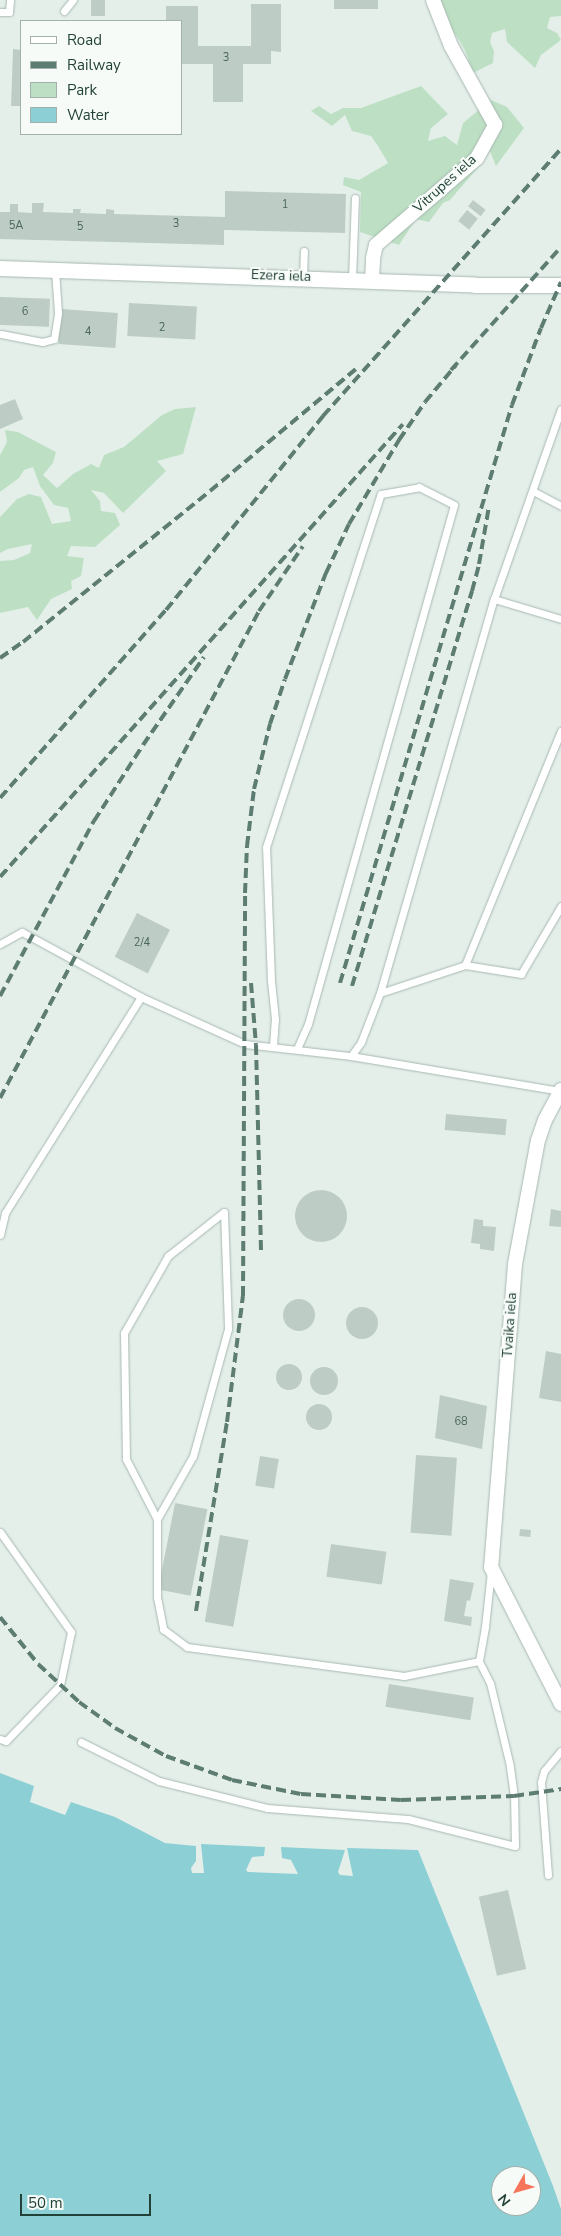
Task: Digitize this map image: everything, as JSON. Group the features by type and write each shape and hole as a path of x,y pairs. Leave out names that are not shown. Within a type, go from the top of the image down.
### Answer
{"street":[{"name":"Vitrupes iela","path":"372,280 373,258 376,245 477,158 495,125 451,46 432,0"},
{"name":"Ezera iela","path":"0,268 304,277 474,285 561,285"},
{"name":"Tvaika iela","path":"491,1567 515,1264 538,1140 545,1120 561,1090"},
{"path":"491,1567 561,1704"}],"lane":[{"path":"0,12 9,12 10,0"},
{"path":"64,10 73,0"},
{"path":"352,279 355,198"},
{"path":"304,251 304,277"},
{"path":"1,334 42,342 54,339 58,313 54,270"},
{"path":"351,1056 361,1042 380,993 494,599 561,409"},
{"path":"273,1046 275,1019 271,981 266,847 381,494 419,488 454,505 308,1024 297,1050"},
{"path":"533,491 561,506"},
{"path":"494,599 561,619"},
{"path":"465,965 561,732"},
{"path":"380,993 465,965 521,974 561,906"},
{"path":"0,944 22,932 141,996 245,1044 351,1056 561,1090"},
{"path":"0,1235 5,1213 141,996"},
{"path":"157,1519 192,1456 228,1329 224,1212 168,1256 124,1333 126,1459 157,1519 157,1597 163,1629 187,1647 404,1676 479,1661"},
{"path":"0,1532 71,1632 60,1686 6,1741 0,1739"},
{"path":"81,1742 159,1780 267,1808 408,1819 515,1846 514,1796 510,1766 490,1683 479,1661 485,1627 491,1567"},
{"path":"548,1875 541,1782 544,1771 561,1751"}],"green space":[{"path":"439,0 561,0 561,16 550,17 547,28 557,33 561,40 541,55 535,68 507,42 505,29 492,33 490,42 494,51 493,63 473,73 465,50 444,16"},
{"path":"421,86 448,114 431,128 428,141 445,136 457,145 463,123 491,100 507,107 524,128 496,166 490,151 450,200 443,203 429,222 416,219 399,245 360,232 361,192 343,185 344,177 359,180 388,163 378,146 371,136 352,131 345,115 332,126 311,111 319,106 331,114 343,108 361,108"},
{"path":"196,407 183,454 157,461 166,471 123,513 104,493 91,490 100,501 101,511 115,513 120,525 95,547 71,546 67,556 84,558 81,576 71,581 72,589 51,599 37,620 28,607 0,613 0,561 14,560 30,553 32,544 8,549 0,553 0,517 17,499 29,494 41,497 52,524 71,521 68,508 54,505 40,486 33,467 24,470 19,478 0,492 0,455 7,442 5,430 18,432 56,452 53,463 43,475 57,488 73,474 91,464 99,468 104,455 124,447 162,415 175,409"}],"water":[{"path":"0,1773 34,1786 30,1802 65,1815 71,1802 115,1817 165,1843 196,1846 196,1861 191,1868 192,1873 204,1873 201,1844 265,1847 264,1856 252,1857 246,1870 248,1872 298,1874 291,1860 282,1858 281,1847 345,1850 338,1872 340,1875 353,1876 347,1848 418,1850 553,2186 561,2209 561,2236 0,2236"}],"building":[{"path":"91,0 105,0 105,16 91,16"},
{"path":"334,0 378,0 378,9 334,9"},
{"path":"251,4 281,4 281,52 271,51 271,64 243,64 243,102 213,102 213,64 182,64 182,20 166,20 166,6 198,6 198,46 251,46"},
{"path":"13,49 20,50 20,106 11,106"},
{"path":"225,191 346,194 345,233 224,230 224,245 0,239 0,212 10,212 10,204 18,204 18,212 32,213 32,203 44,203 43,212 73,213 73,209 81,209 80,213 106,214 106,209 114,210 114,214 225,217"},
{"path":"473,200 486,210 481,216 468,206"},
{"path":"467,210 478,219 469,230 458,221"},
{"path":"0,297 50,299 49,327 0,325"},
{"path":"129,303 197,307 195,340 127,336"},
{"path":"61,309 118,313 115,348 59,344"},
{"path":"15,399 23,419 0,429 0,405"},
{"path":"137,913 170,930 148,973 115,957"},
{"path":"446,1114 507,1119 505,1135 445,1130"},
{"path":"321,1190 335,1194 343,1202 347,1216 343,1230 335,1238 321,1242 307,1238 299,1230 295,1216 299,1202 307,1194"},
{"path":"551,1209 561,1211 561,1227 549,1226"},
{"path":"474,1219 483,1220 483,1226 496,1227 494,1251 480,1249 480,1244 471,1243"},
{"path":"299,1299 305,1300 310,1304 314,1309 314,1321 310,1326 305,1330 299,1331 293,1330 288,1326 284,1321 283,1315 284,1309 288,1304 293,1300"},
{"path":"362,1307 368,1308 373,1312 377,1317 377,1329 373,1334 368,1338 362,1339 356,1338 351,1334 347,1329 346,1323 347,1317 351,1312 356,1308"},
{"path":"546,1351 561,1354 561,1402 539,1398"},
{"path":"289,1364 298,1368 302,1377 298,1386 289,1390 280,1386 276,1377 280,1368"},
{"path":"324,1367 334,1371 338,1381 334,1391 324,1395 314,1391 310,1381 314,1371"},
{"path":"440,1395 487,1406 482,1449 435,1438"},
{"path":"319,1404 328,1408 332,1417 328,1426 319,1430 310,1426 306,1417 310,1408"},
{"path":"416,1455 457,1458 451,1536 411,1533"},
{"path":"260,1456 279,1459 274,1489 255,1486"},
{"path":"175,1503 207,1509 191,1596 158,1589"},
{"path":"520,1529 531,1530 530,1537 519,1536"},
{"path":"220,1535 249,1540 233,1627 205,1622"},
{"path":"331,1544 386,1552 382,1584 326,1577"},
{"path":"450,1579 474,1583 470,1601 467,1600 464,1616 472,1617 471,1626 444,1621"},
{"path":"389,1684 474,1697 470,1720 385,1707"},
{"path":"508,1890 526,1969 497,1976 479,1897"}],"railway":[{"path":"0,798 166,610 323,416 561,149"},
{"path":"451,370 561,247"},
{"path":"340,983 512,405 541,328 561,282"},
{"path":"196,1611 227,1422 243,1296 245,893 247,846 254,789 270,724 285,679 326,573 349,524 399,440 425,402 456,365"},
{"path":"0,658 23,642 210,491 356,369"},
{"path":"0,877 403,424"},
{"path":"352,986 472,591 479,564 489,506"},
{"path":"0,1098 259,611 303,546"},
{"path":"0,996 94,821 143,745 204,657"},
{"path":"251,983 256,1045 261,1255"},
{"path":"0,1617 38,1664 79,1702 115,1728 166,1756 232,1780 301,1794 401,1800 514,1796 561,1789"}]}
